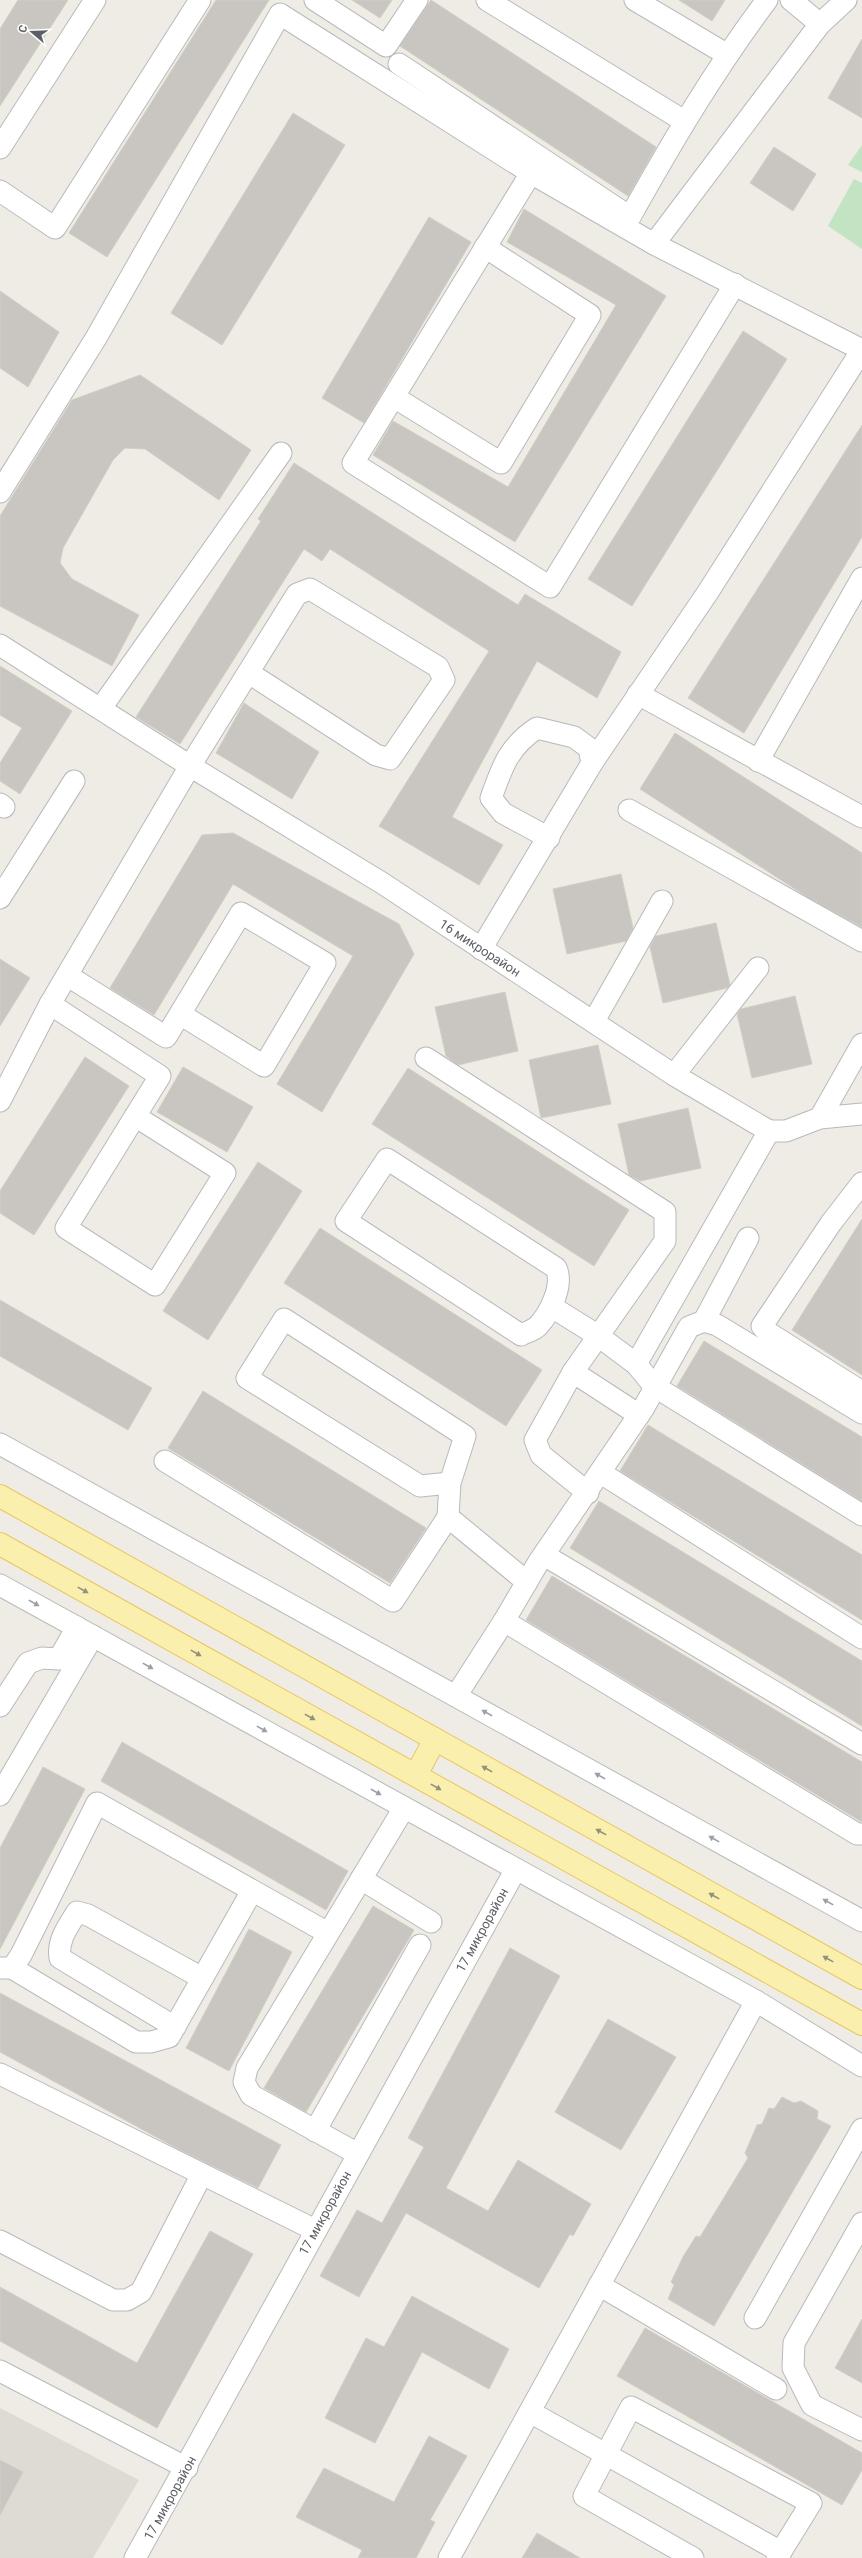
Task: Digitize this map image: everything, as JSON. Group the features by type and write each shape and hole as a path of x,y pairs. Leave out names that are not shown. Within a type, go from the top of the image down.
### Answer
{"main road":[{"path":"0,1496 862,1978"},
{"path":"0,1544 862,2024"},
{"path":"416,1775 435,1739"}],"street":[{"path":"0,148 95,0"},
{"path":"0,191 55,228 200,0"},
{"path":"316,0 386,46 416,0"},
{"path":"487,0 684,121"},
{"path":"635,0 726,54"},
{"path":"399,64 630,217 684,121 726,54 767,0"},
{"path":"791,0 820,24"},
{"path":"654,244 820,24 846,0"},
{"path":"0,492 96,338 280,14 531,173 654,244 862,350 708,592 592,762 549,838 481,949"},
{"path":"531,173 353,463 550,587 735,284"},
{"path":"394,397 502,463 590,315 485,247"},
{"path":"101,708 281,453"},
{"path":"758,761 862,578"},
{"path":"0,1101 50,1004 68,976 190,766 297,594 310,589 438,667 444,680 390,759 376,755 248,673"},
{"name":"16 микрорайон","path":"0,645 190,766 382,883 674,1075 769,1131"},
{"path":"638,694 862,817"},
{"path":"549,838 503,813 491,798 510,754 521,739 537,728 574,737 588,748 592,762"},
{"path":"0,898 74,781"},
{"path":"629,810 862,941"},
{"path":"594,1021 662,900"},
{"path":"68,976 166,1037 241,913 325,963 264,1066 180,1014"},
{"path":"674,1075 758,968"},
{"path":"50,1004 160,1076 135,1116 66,1228 155,1285 225,1173 135,1116"},
{"path":"820,1118 862,1044"},
{"path":"426,1058 665,1212 665,1241 597,1335 573,1372 535,1440 541,1455 588,1493"},
{"path":"636,1364 769,1131 786,1131 820,1118 862,1114"},
{"path":"387,1159 556,1268 559,1275 552,1307 537,1326 521,1335 346,1221 387,1159"},
{"path":"862,1183 831,1223 762,1326 767,1332 862,1392"},
{"path":"704,1321 748,1238"},
{"path":"552,1307 597,1335 636,1364 654,1386 862,1515"},
{"path":"165,1461 393,1601 448,1518 450,1483 465,1436 284,1319 247,1378 420,1486 450,1483"},
{"path":"456,1696 544,1555 588,1493 639,1415 654,1386 689,1327 704,1321 717,1325 862,1413"},
{"path":"573,1372 639,1415"},
{"path":"0,1444 862,1920"},
{"path":"601,1473 862,1638"},
{"path":"448,1518 527,1582"},
{"path":"544,1555 862,1744"},
{"path":"0,1585 756,2001 862,2066"},
{"path":"504,1621 857,1834 862,1834"},
{"path":"0,1706 28,1663 42,1658 59,1659 85,1632"},
{"path":"0,1794 85,1632"},
{"path":"252,1891 169,2037 151,2042 136,2042 6,1968 21,1955 97,1803 328,1933"},
{"path":"358,2154 251,2095 244,2082 247,2068 404,1808"},
{"name":"17 микрорайон","path":"135,2558 187,2468 315,2230 516,1869"},
{"path":"361,1879 431,1922"},
{"path":"174,2027 60,1958 58,1948 68,1927 77,1912 88,1915 202,1978"},
{"path":"315,2131 420,1945"},
{"path":"449,2558 756,2001"},
{"path":"0,2074 315,2230"},
{"path":"755,2318 862,2129"},
{"path":"0,2241 112,2300 127,2300 141,2292 202,2174"},
{"path":"862,2223 794,2343 793,2368 812,2405 862,2430"},
{"path":"599,2285 776,2389"},
{"path":"0,2371 187,2468"},
{"path":"530,2412 606,2454 779,2555 811,2503 631,2407 606,2454 584,2496 693,2558"}],"shaded area":[{"path":"0,2408 139,2480 93,2558 0,2558"}],"green space":[{"path":"862,145 862,172 848,165"},
{"path":"854,179 862,183 862,249 828,226"}],"building":[{"path":"18,0 68,0 0,106 0,29"},
{"path":"216,0 269,0 107,257 69,233"},
{"path":"352,0 392,0 380,18"},
{"path":"431,0 656,147 628,196 400,46"},
{"path":"679,0 725,0 712,21"},
{"path":"862,39 862,118 828,98"},
{"path":"293,113 345,145 222,345 171,313"},
{"path":"774,147 816,174 793,211 750,183"},
{"path":"524,209 666,296 515,542 373,455 393,421 508,487 616,305 507,242"},
{"path":"429,217 471,242 364,423 322,398"},
{"path":"0,291 59,332 28,387 0,368"},
{"path":"743,331 787,359 632,606 588,579"},
{"path":"140,375 251,450 219,500 145,449 125,448 113,460 63,548 60,563 72,579 139,615 112,666 0,606 0,516 72,400"},
{"path":"862,425 862,537 744,733 688,698"},
{"path":"294,463 518,605 525,594 621,652 597,698 537,661 452,817 503,845 479,885 379,826 489,651 330,549 322,561 304,549 180,744 136,717 261,521 258,519"},
{"path":"0,666 72,711 20,794 0,781 0,763 22,728 0,715"},
{"path":"244,703 319,752 292,799 216,753"},
{"path":"675,733 862,853 862,927 809,898 640,789"},
{"path":"233,833 399,924 414,954 322,1112 277,1084 353,956 233,884 154,1015 110,988 202,835"},
{"path":"621,874 633,928 626,941 567,954 553,889"},
{"path":"716,923 730,985 727,988 663,1003 650,947 656,936"},
{"path":"0,959 30,978 0,1026"},
{"path":"505,992 518,1051 458,1065 446,1056 435,1007"},
{"path":"795,996 812,1064 752,1078 737,1014 741,1009"},
{"path":"598,1045 611,1104 541,1118 529,1060"},
{"path":"85,1057 129,1086 34,1235 0,1213 0,1191"},
{"path":"183,1067 253,1107 227,1152 157,1112"},
{"path":"408,1068 629,1210 594,1266 372,1124"},
{"path":"688,1108 701,1168 640,1181 629,1175 618,1124"},
{"path":"258,1162 302,1191 208,1340 163,1311"},
{"path":"862,1219 862,1375 792,1330"},
{"path":"320,1228 542,1370 506,1426 284,1283"},
{"path":"0,1300 152,1388 128,1430 0,1356"},
{"path":"704,1341 862,1437 862,1501 677,1386"},
{"path":"203,1391 426,1528 390,1583 168,1448"},
{"path":"648,1425 862,1555 862,1620 620,1471"},
{"path":"599,1501 862,1661 862,1726 570,1548"},
{"path":"552,1576 862,1762 862,1822 526,1620"},
{"path":"122,1742 348,1871 326,1910 101,1781"},
{"path":"43,1767 85,1789 0,1949 0,1848"},
{"path":"373,1906 414,1930 306,2112 264,2088"},
{"path":"249,1929 292,1952 229,2071 186,2048"},
{"path":"510,1948 560,1976 446,2188 488,2211 518,2160 591,2204 573,2236 570,2234 539,2288 406,2213 359,2297 320,2276 357,2210 382,2223 424,2147 408,2138"},
{"path":"0,1993 281,2145 258,2188 182,2151 0,2052"},
{"path":"608,2019 676,2057 621,2150 555,2112"},
{"path":"782,2097 794,2103 801,2101 818,2111 817,2119 831,2126 714,2326 668,2299 674,2285 671,2282 683,2257 696,2236 700,2237 748,2158 745,2153 757,2125 762,2124 769,2108 774,2109"},
{"path":"210,2231 253,2254 157,2428 0,2341 0,2287 137,2363"},
{"path":"412,2296 509,2349 489,2389 422,2352 375,2443 325,2418 366,2338 384,2347"},
{"path":"862,2319 862,2383 835,2368"},
{"path":"645,2328 862,2453 862,2470 842,2505 617,2376"},
{"path":"429,2436 467,2456 430,2520 435,2522 416,2558 358,2558 362,2550 296,2517 324,2468 394,2502"},
{"path":"0,2460 23,2472 0,2515"},
{"path":"537,2533 580,2558 522,2558"}]}
